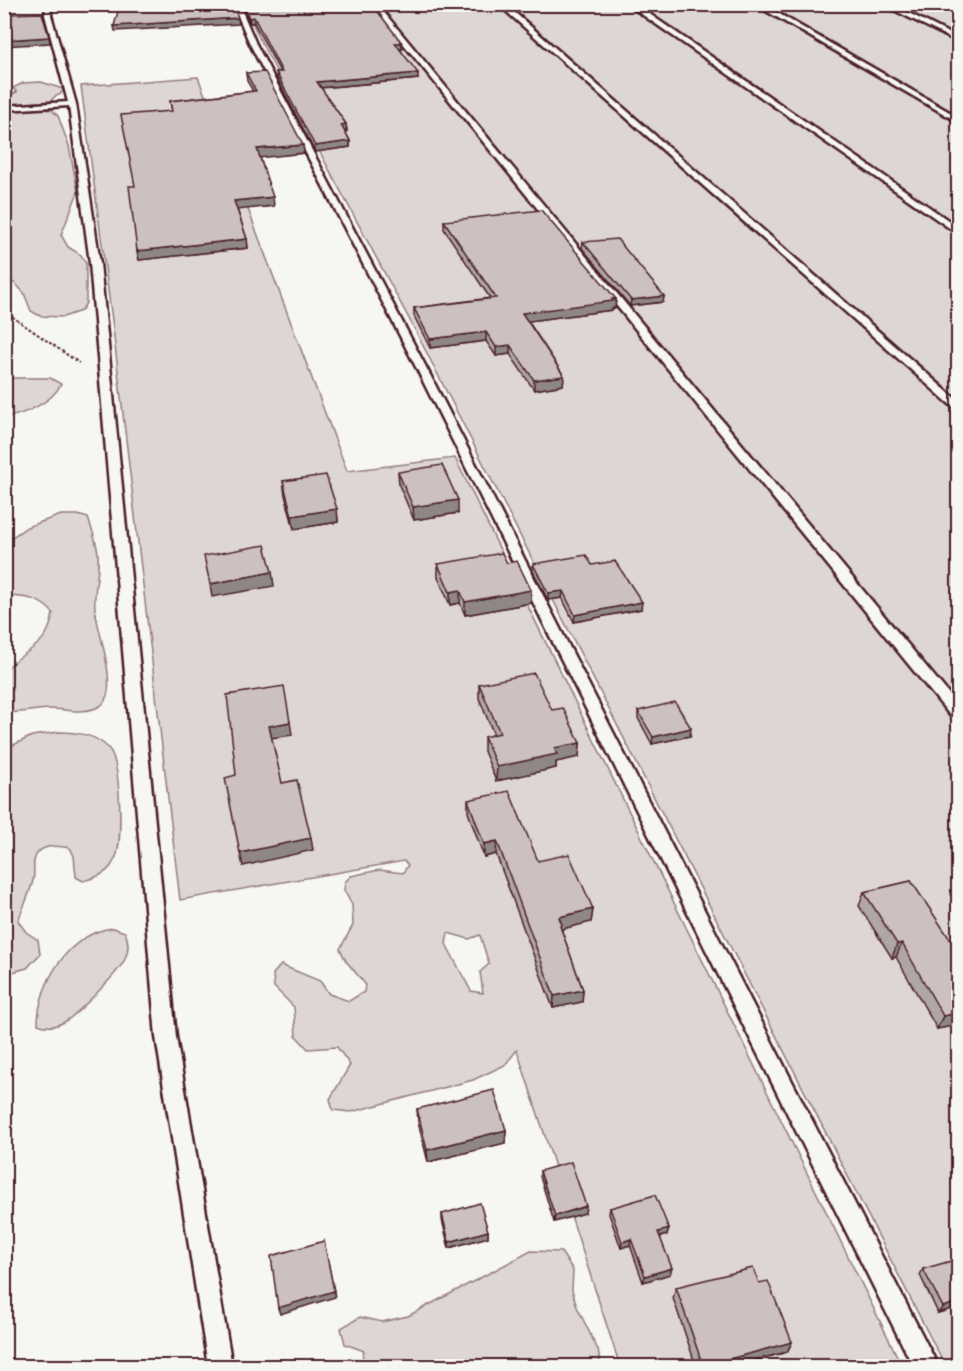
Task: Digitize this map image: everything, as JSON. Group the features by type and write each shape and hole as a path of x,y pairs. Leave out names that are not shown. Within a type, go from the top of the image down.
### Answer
{"lane":[{"path":"49,4 48,15 72,104 95,262 166,1037 220,1366"},
{"path":"236,4 253,44 439,403 926,1366"},
{"path":"374,4 958,715"},
{"path":"501,4 958,406"},
{"path":"630,4 958,231"},
{"path":"757,4 958,120"},
{"path":"885,4 958,40"},
{"path":"4,108 72,104"}],"path":[{"path":"4,311 62,349 106,383"}],"shaded area":[{"path":"244,5 958,5 958,1366 945,1366 415,330 263,46"},
{"path":"198,77 347,471 455,458 902,1366 620,1366 517,1050 505,1065 473,1080 351,1112 333,1110 330,1099 350,1065 337,1047 308,1049 296,1036 294,1007 274,987 273,974 281,965 320,981 329,994 349,1001 364,992 365,984 346,961 340,949 353,925 352,905 344,890 345,882 351,876 379,870 403,873 408,865 404,861 180,900 112,320 81,86","holes":["448,933 469,939 480,935 489,964 480,972 483,993 471,991 446,944"]},
{"path":"41,82 63,89 61,94 51,101 5,105 5,97 17,92 13,88 23,83"},
{"path":"52,110 58,116 69,146 78,192 61,235 68,247 81,255 86,263 86,303 81,311 63,317 40,316 31,311 24,293 16,284 5,278 5,111"},
{"path":"5,378 50,378 61,384 57,391 44,402 20,414 5,418"},
{"path":"61,515 78,515 88,518 97,545 95,609 108,675 106,699 100,706 88,710 50,709 5,712 5,670 41,641 50,625 53,613 37,601 5,596 5,542 27,527"},
{"path":"58,732 79,733 92,737 109,749 116,768 118,783 119,845 117,854 106,872 83,881 76,877 74,856 70,848 53,846 39,851 34,861 32,885 18,921 26,932 38,940 40,954 27,968 5,974 5,749 32,736"},
{"path":"113,928 125,932 128,946 125,959 115,973 78,1011 61,1024 45,1026 38,1024 39,1008 44,992 59,962 83,939"},
{"path":"531,1251 561,1252 573,1270 572,1290 577,1307 598,1350 601,1366 360,1366 364,1351 345,1344 341,1328 360,1317 382,1322 408,1316"}],"building":[{"path":"120,4 233,4 238,18 114,26"},
{"path":"243,4 372,4 402,43 395,43 418,73 317,82 346,124 341,125 350,141 315,146 276,72 282,72 254,17 249,18"},
{"path":"42,13 49,37 4,40 4,14"},
{"path":"265,72 303,145 257,149 273,197 234,201 247,239 137,251 129,186 135,186 121,115 172,111 170,101 256,91 246,73"},
{"path":"541,210 616,299 522,313 564,376 534,380 510,345 496,347 486,332 430,339 414,308 496,298 444,221"},
{"path":"617,239 664,296 631,300 583,242"},
{"path":"442,465 458,500 413,507 398,472"},
{"path":"326,475 337,509 292,516 283,481"},
{"path":"265,545 272,572 210,584 204,556"},
{"path":"502,553 507,563 517,561 531,590 465,602 460,590 450,592 438,564"},
{"path":"586,555 592,565 615,561 642,602 575,615 563,591 548,593 533,564"},
{"path":"534,673 552,710 563,708 580,743 554,748 557,754 497,767 484,737 500,733 479,684"},
{"path":"284,686 290,722 269,726 282,783 297,780 311,838 240,853 225,778 236,775 227,695"},
{"path":"675,702 691,728 653,737 638,711"},
{"path":"509,791 538,861 569,854 593,909 559,917 562,925 560,926 583,990 554,996 497,841 484,844 468,800"},
{"path":"911,881 958,951 958,1013 943,1016 902,943 897,944 864,892"},
{"path":"494,1090 506,1130 427,1150 417,1109"},
{"path":"571,1162 586,1206 555,1216 540,1171"},
{"path":"655,1195 669,1229 658,1232 672,1268 645,1276 631,1239 622,1242 610,1208"},
{"path":"480,1203 488,1231 449,1242 442,1214"},
{"path":"324,1241 334,1291 278,1308 271,1256"},
{"path":"951,1261 958,1275 958,1302 943,1307 923,1269"},
{"path":"753,1268 759,1283 768,1281 792,1342 703,1366 676,1287"}]}
